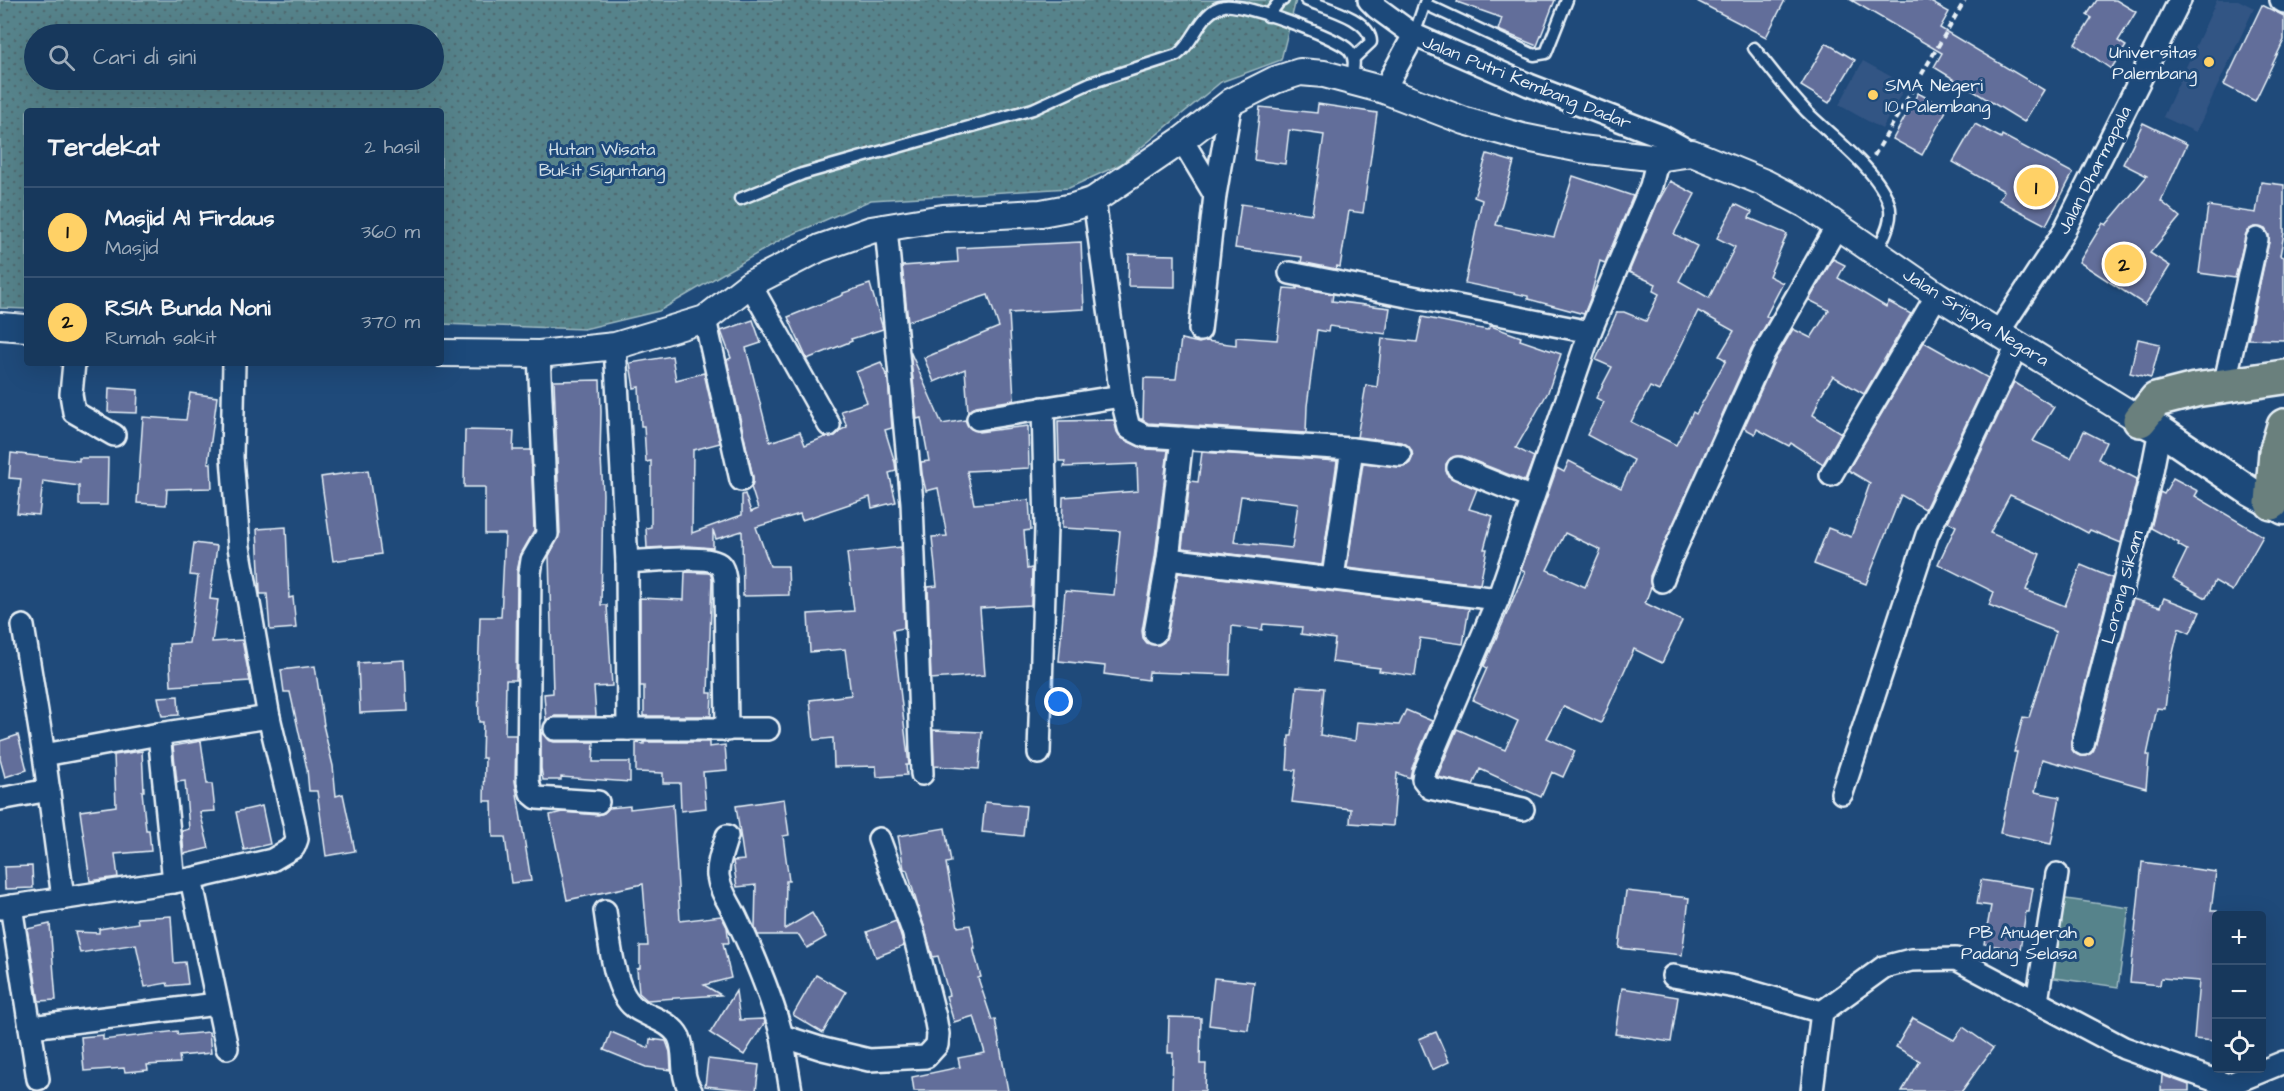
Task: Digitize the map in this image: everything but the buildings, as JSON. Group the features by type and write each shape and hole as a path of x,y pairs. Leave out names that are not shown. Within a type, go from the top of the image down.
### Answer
{"highway":[{"path":"2150,425 2156,400 2284,377"},
{"path":"2150,425 2193,408 2284,394"},
{"path":"2278,507 2276,452 2284,426"}],"main road":[{"name":"Jalan Srijaya Negara","path":"2150,425 2251,492 2278,507"}],"street":[{"name":"Jalan Putri Kembang Dadar","path":"1369,0 1414,35 1529,85 1661,136 1692,153"},
{"name":"Jalan Dharmapala","path":"1842,793 1927,535 2008,338 2180,0"},
{"path":"1384,90 1414,35"},
{"path":"444,352 539,354 615,346 705,319 750,284 820,248 871,230 943,218 1041,213 1073,207 1094,200 1182,141 1231,102 1275,80 1300,72 1324,74 1352,70 1384,90 1465,121 1522,137 1581,149 1658,158 1692,153"},
{"path":"1200,330 1215,195 1231,102"},
{"path":"1182,141 1215,195"},
{"name":"Jalan Srijaya Negara","path":"1692,153 1765,183 1807,205 1937,295 2150,425"},
{"path":"1523,809 1430,788 1423,779 1498,599 1590,332 1651,186 1658,158"},
{"path":"1094,200 1125,421 1136,434 1352,449 1400,455"},
{"path":"1662,581 1763,355 1837,226"},
{"path":"886,228 912,502 922,774"},
{"path":"2224,386 2257,239"},
{"path":"1290,273 1590,332"},
{"path":"750,284 829,425"},
{"path":"1831,475 1937,295"},
{"path":"705,319 741,480"},
{"path":"0,326 24,328"},
{"path":"615,346 627,562 628,729"},
{"path":"539,354 547,534 532,560 530,573 528,781 531,793 537,798 598,802"},
{"path":"74,366 71,394 74,412 114,435"},
{"path":"38,1078 6,907 183,881 272,860 294,847 297,839 270,717 239,547 232,457 234,366"},
{"path":"978,418 1121,396"},
{"path":"1039,753 1046,527 1043,408"},
{"name":"Lorong Sikam","path":"2083,744 2151,476 2150,425"},
{"path":"1155,633 1168,558 1182,438"},
{"path":"1333,578 1352,449"},
{"path":"1458,468 1532,498"},
{"path":"1168,558 1498,599"},
{"path":"627,562 695,559 713,561 723,569 727,730"},
{"path":"23,626 44,755 63,898"},
{"path":"44,755 270,717"},
{"path":"555,729 768,729"},
{"path":"159,734 183,881 227,1048"},
{"path":"0,799 49,790"},
{"path":"727,836 718,866 718,878 762,975 775,1011 782,1036 791,1091"},
{"path":"782,1036 869,1060 926,1057 937,1045 935,1017 913,931 879,839"},
{"path":"2037,1001 2057,874"},
{"path":"605,911 613,964 619,985 632,1006 672,1029 679,1037 684,1070 691,1091"},
{"path":"1812,1091 1822,1012 1884,967 1911,960 1956,959 2124,1048 2228,1088 2284,1062"},
{"path":"1673,975 1758,992 1822,1012"},
{"path":"30,1027 217,1004"}],"lane":[{"path":"1268,16 1283,0"},
{"path":"1306,0 1359,22 1366,29 1371,42 1352,70"},
{"path":"1414,35 1426,2 1534,55 1546,53 1567,0"},
{"path":"740,200 802,174 1033,109 1090,83 1178,55 1186,49 1202,22 1214,9 1226,5 1253,10 1308,29 1343,45 1350,51 1352,70"},
{"path":"1754,48 1806,111 1866,169 1883,191 1890,205 1890,218 1877,254"}],"path":[{"path":"1866,169 1965,0"}],"shaded area":[{"name":"Universitas Palembang","path":"2217,0 2238,0 2254,8 2196,132 2163,117"},
{"name":"SMA Negeri 10 Palembang","path":"1863,61 1906,85 1882,129 1839,105"}],"green space":[{"name":"Hutan Wisata Bukit Siguntang","path":"0,0 1296,0 1281,60 1221,82 1121,164 1069,188 871,200 782,239 659,311 584,329 444,324 444,108 24,108 24,309 0,308"},
{"name":"PB Anugerah Padang Selasa","path":"2059,898 2129,908 2118,987 2048,977"}],"place":[{"name":"Universitas Palembang","path":"2209,62"},
{"name":"SMA Negeri 10 Palembang","path":"1873,95"},
{"name":"Masjid Al Firdaus","path":"2036,187"},
{"name":"RSIA Bunda Noni","path":"2124,264"},
{"name":"PB Anugerah Padang Selasa","path":"2089,942"}]}
